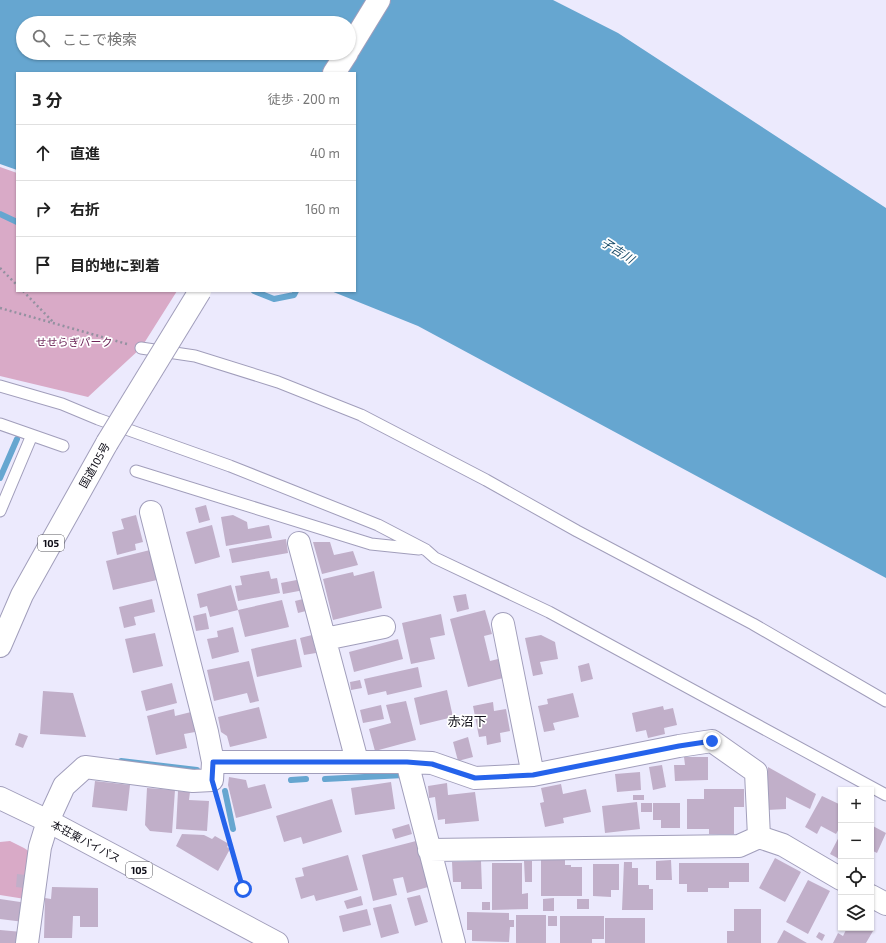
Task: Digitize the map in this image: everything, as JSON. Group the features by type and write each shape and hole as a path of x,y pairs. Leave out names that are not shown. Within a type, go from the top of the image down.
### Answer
{"main road":[{"path":"356,38 379,0"},
{"path":"335,72 342,60"},
{"name":"国道105号","path":"0,646 22,595 107,443 199,292"},
{"path":"151,512 213,771"},
{"path":"300,543 357,761"},
{"path":"503,624 533,775"},
{"path":"325,639 384,627"},
{"path":"27,943 40,847 48,821 64,786 85,767 193,781 213,771 357,761 407,762 432,764 475,778 533,775 679,746 712,741 756,772 759,837"},
{"path":"407,762 454,943"},
{"name":"本荘東バイパス","path":"0,798 48,821 277,943"},
{"path":"429,850 739,846 759,837 783,845 838,877"},
{"path":"874,898 886,904"}],"lane":[{"path":"141,348 195,356 278,382 361,415 486,480 577,531 753,624 886,700"},
{"path":"0,386 62,404 120,427 230,466 378,525 426,550 435,558 549,612 886,795"},
{"path":"0,424 63,446"},
{"path":"0,511 32,435"},
{"path":"136,471 371,544 426,550"}],"path":[{"path":"0,268 16,284"},
{"path":"24,292 55,323"},
{"path":"0,305 4,309"},
{"path":"0,308 141,348"},
{"path":"213,771 243,889"}],"green space":[{"name":"せせらぎパーク","path":"0,167 16,173 16,292 176,292 141,348 88,397 0,376"},
{"path":"10,841 30,852 25,899 0,895 0,842"}],"water":[{"name":"子吉川","path":"0,0 553,0 618,33 886,208 886,578 418,326 333,292 356,292 356,72 16,72 16,170 0,164"}],"building":[{"path":"206,505 210,520 199,523 195,508"},
{"path":"136,515 143,542 135,544 136,550 117,555 112,532 124,529 121,519"},
{"path":"233,515 247,522 248,529 269,525 272,538 226,546 221,517"},
{"path":"212,525 220,557 195,564 186,532"},
{"path":"286,539 288,553 232,563 229,549"},
{"path":"313,542 330,542 334,555 353,551 358,565 322,574"},
{"path":"150,550 157,580 113,590 106,561"},
{"path":"269,571 271,579 277,578 280,593 238,601 235,586 242,585 240,576"},
{"path":"374,571 382,608 333,620 323,579 353,572 354,576"},
{"path":"302,579 304,590 283,594 281,583"},
{"path":"231,585 238,610 210,617 207,606 200,608 197,594"},
{"path":"466,594 469,609 457,612 453,596"},
{"path":"152,599 155,612 134,617 136,625 124,628 119,607"},
{"path":"303,599 306,611 298,613 295,601"},
{"path":"282,600 289,627 245,637 238,610"},
{"path":"485,610 492,634 484,636 490,661 498,659 503,678 468,687 450,619"},
{"path":"206,613 209,629 196,631 193,616"},
{"path":"441,614 445,635 430,638 435,659 411,664 402,623"},
{"path":"233,627 239,652 212,659 207,639 218,637 217,631"},
{"path":"155,633 163,666 133,673 125,639"},
{"path":"312,635 316,653 304,655 300,638"},
{"path":"541,635 555,642 558,659 540,662 543,674 533,676 525,638"},
{"path":"296,639 302,667 257,677 251,649"},
{"path":"398,639 403,659 354,672 349,652"},
{"path":"249,661 259,701 250,703 247,693 214,701 207,670"},
{"path":"589,663 593,679 581,682 578,666"},
{"path":"418,667 422,687 387,695 386,691 368,695 364,679"},
{"path":"360,680 362,688 351,690 350,682"},
{"path":"172,683 177,703 146,711 141,691"},
{"path":"447,690 453,717 420,725 414,698"},
{"path":"43,691 73,693 86,737 40,734"},
{"path":"573,693 579,717 553,723 555,730 544,732 538,706 548,704 547,699"},
{"path":"406,701 416,740 375,751 369,729 391,723 386,705"},
{"path":"493,702 494,711 506,709 510,731 500,733 501,742 487,745 486,736 479,737 473,706"},
{"path":"381,705 384,719 363,723 360,710"},
{"path":"663,706 664,710 673,708 677,725 664,728 665,734 648,738 646,730 636,732 632,713"},
{"path":"259,707 267,738 230,747 227,736 221,732 218,717"},
{"path":"174,709 175,716 191,712 195,732 184,734 187,748 156,755 147,716"},
{"path":"19,733 28,736 23,748 15,745"},
{"path":"468,737 473,757 458,761 453,742"},
{"path":"684,757 708,757 708,780 675,781 674,765 685,765"},
{"path":"662,765 666,787 653,790 649,767"},
{"path":"768,767 816,794 810,809 786,797 786,809 767,810"},
{"path":"640,772 641,790 617,792 615,774"},
{"path":"229,777 246,780 248,788 265,784 272,808 236,818 228,785"},
{"path":"95,781 130,785 127,811 92,807"},
{"path":"391,782 395,809 355,815 351,788"},
{"path":"447,783 448,795 475,792 479,821 445,824 445,819 438,820 435,797 429,798 428,786"},
{"path":"561,784 563,794 586,789 591,812 563,818 564,823 545,827 540,803 544,802 541,788"},
{"path":"147,788 175,790 172,833 150,831 145,825"},
{"path":"704,789 744,789 744,807 734,807 734,834 709,834 709,829 687,829 687,799 704,799"},
{"path":"178,791 190,792 189,800 209,801 207,831 176,829"},
{"path":"633,795 644,795 644,800 633,800"},
{"path":"822,796 838,804 838,830 836,834 821,826 817,834 805,827"},
{"path":"332,799 342,832 303,844 301,837 284,842 276,816"},
{"path":"637,802 640,829 605,833 602,806"},
{"path":"641,803 652,803 652,812 641,812"},
{"path":"653,803 680,803 680,828 661,828 661,820 653,820"},
{"path":"409,824 412,834 395,839 392,829"},
{"path":"874,827 886,833 877,853 874,852"},
{"path":"182,834 204,835 212,839 215,836 229,844 227,847 230,849 218,871 176,846"},
{"path":"838,839 838,858 830,854"},
{"path":"416,841 428,887 407,893 403,877 393,879 397,895 373,901 362,855"},
{"path":"348,855 358,890 316,901 314,895 301,899 295,878 304,876 302,868"},
{"path":"775,858 801,872 785,902 759,888"},
{"path":"541,859 565,859 565,865 571,865 571,867 582,867 582,896 541,896"},
{"path":"671,860 672,880 656,880 656,861"},
{"path":"481,861 482,889 461,889 461,882 453,882 452,862"},
{"path":"524,861 532,861 532,882 525,882"},
{"path":"624,862 632,862 632,868 638,868 638,885 649,885 649,889 653,889 653,910 622,910"},
{"path":"492,863 522,863 522,894 528,893 528,909 492,910"},
{"path":"679,863 749,863 749,882 729,882 729,888 708,888 708,892 687,892 687,884 679,884"},
{"path":"593,864 619,864 619,890 611,890 611,897 593,896"},
{"path":"17,874 26,875 24,888 16,887"},
{"path":"808,880 830,891 808,934 786,922"},
{"path":"52,887 98,888 98,927 80,927 80,916 73,916 72,938 44,938 45,898 51,899"},
{"path":"420,895 428,922 415,926 407,898"},
{"path":"361,896 363,905 347,909 344,901"},
{"path":"554,898 554,911 543,911 543,899"},
{"path":"0,899 27,903 24,922 0,919"},
{"path":"577,899 589,899 589,909 577,909"},
{"path":"482,902 490,902 490,910 482,910"},
{"path":"391,904 399,933 381,938 373,908"},
{"path":"367,909 371,925 343,932 339,916"},
{"path":"734,909 761,909 761,943 727,943 727,931 734,931"},
{"path":"467,912 509,913 509,920 514,920 514,927 510,927 509,942 472,941 472,930 467,930"},
{"path":"516,915 546,915 546,943 516,943"},
{"path":"548,916 557,916 557,926 548,926"},
{"path":"560,916 604,916 604,939 592,939 592,943 560,943"},
{"path":"605,918 645,918 645,943 605,943"},
{"path":"0,930 22,932 21,943 0,943"},
{"path":"784,930 807,943 777,943"},
{"path":"846,931 873,931 866,943 833,943 838,933 843,936"},
{"path":"819,932 825,935 822,941 816,937"}],"waterway":[{"path":"0,214 16,222"},
{"path":"256,292 274,299 294,295 296,292"},
{"path":"0,478 17,439"},
{"path":"121,761 197,770"},
{"path":"325,779 404,775 405,778"},
{"path":"291,780 306,779"},
{"path":"225,791 233,829"}],"district":[{"name":"赤沼下","path":"467,721"}],"route":[{"path":"243,889 212,780 213,762 230,760 407,762 432,764 475,778 533,775 679,746 712,741"}]}
